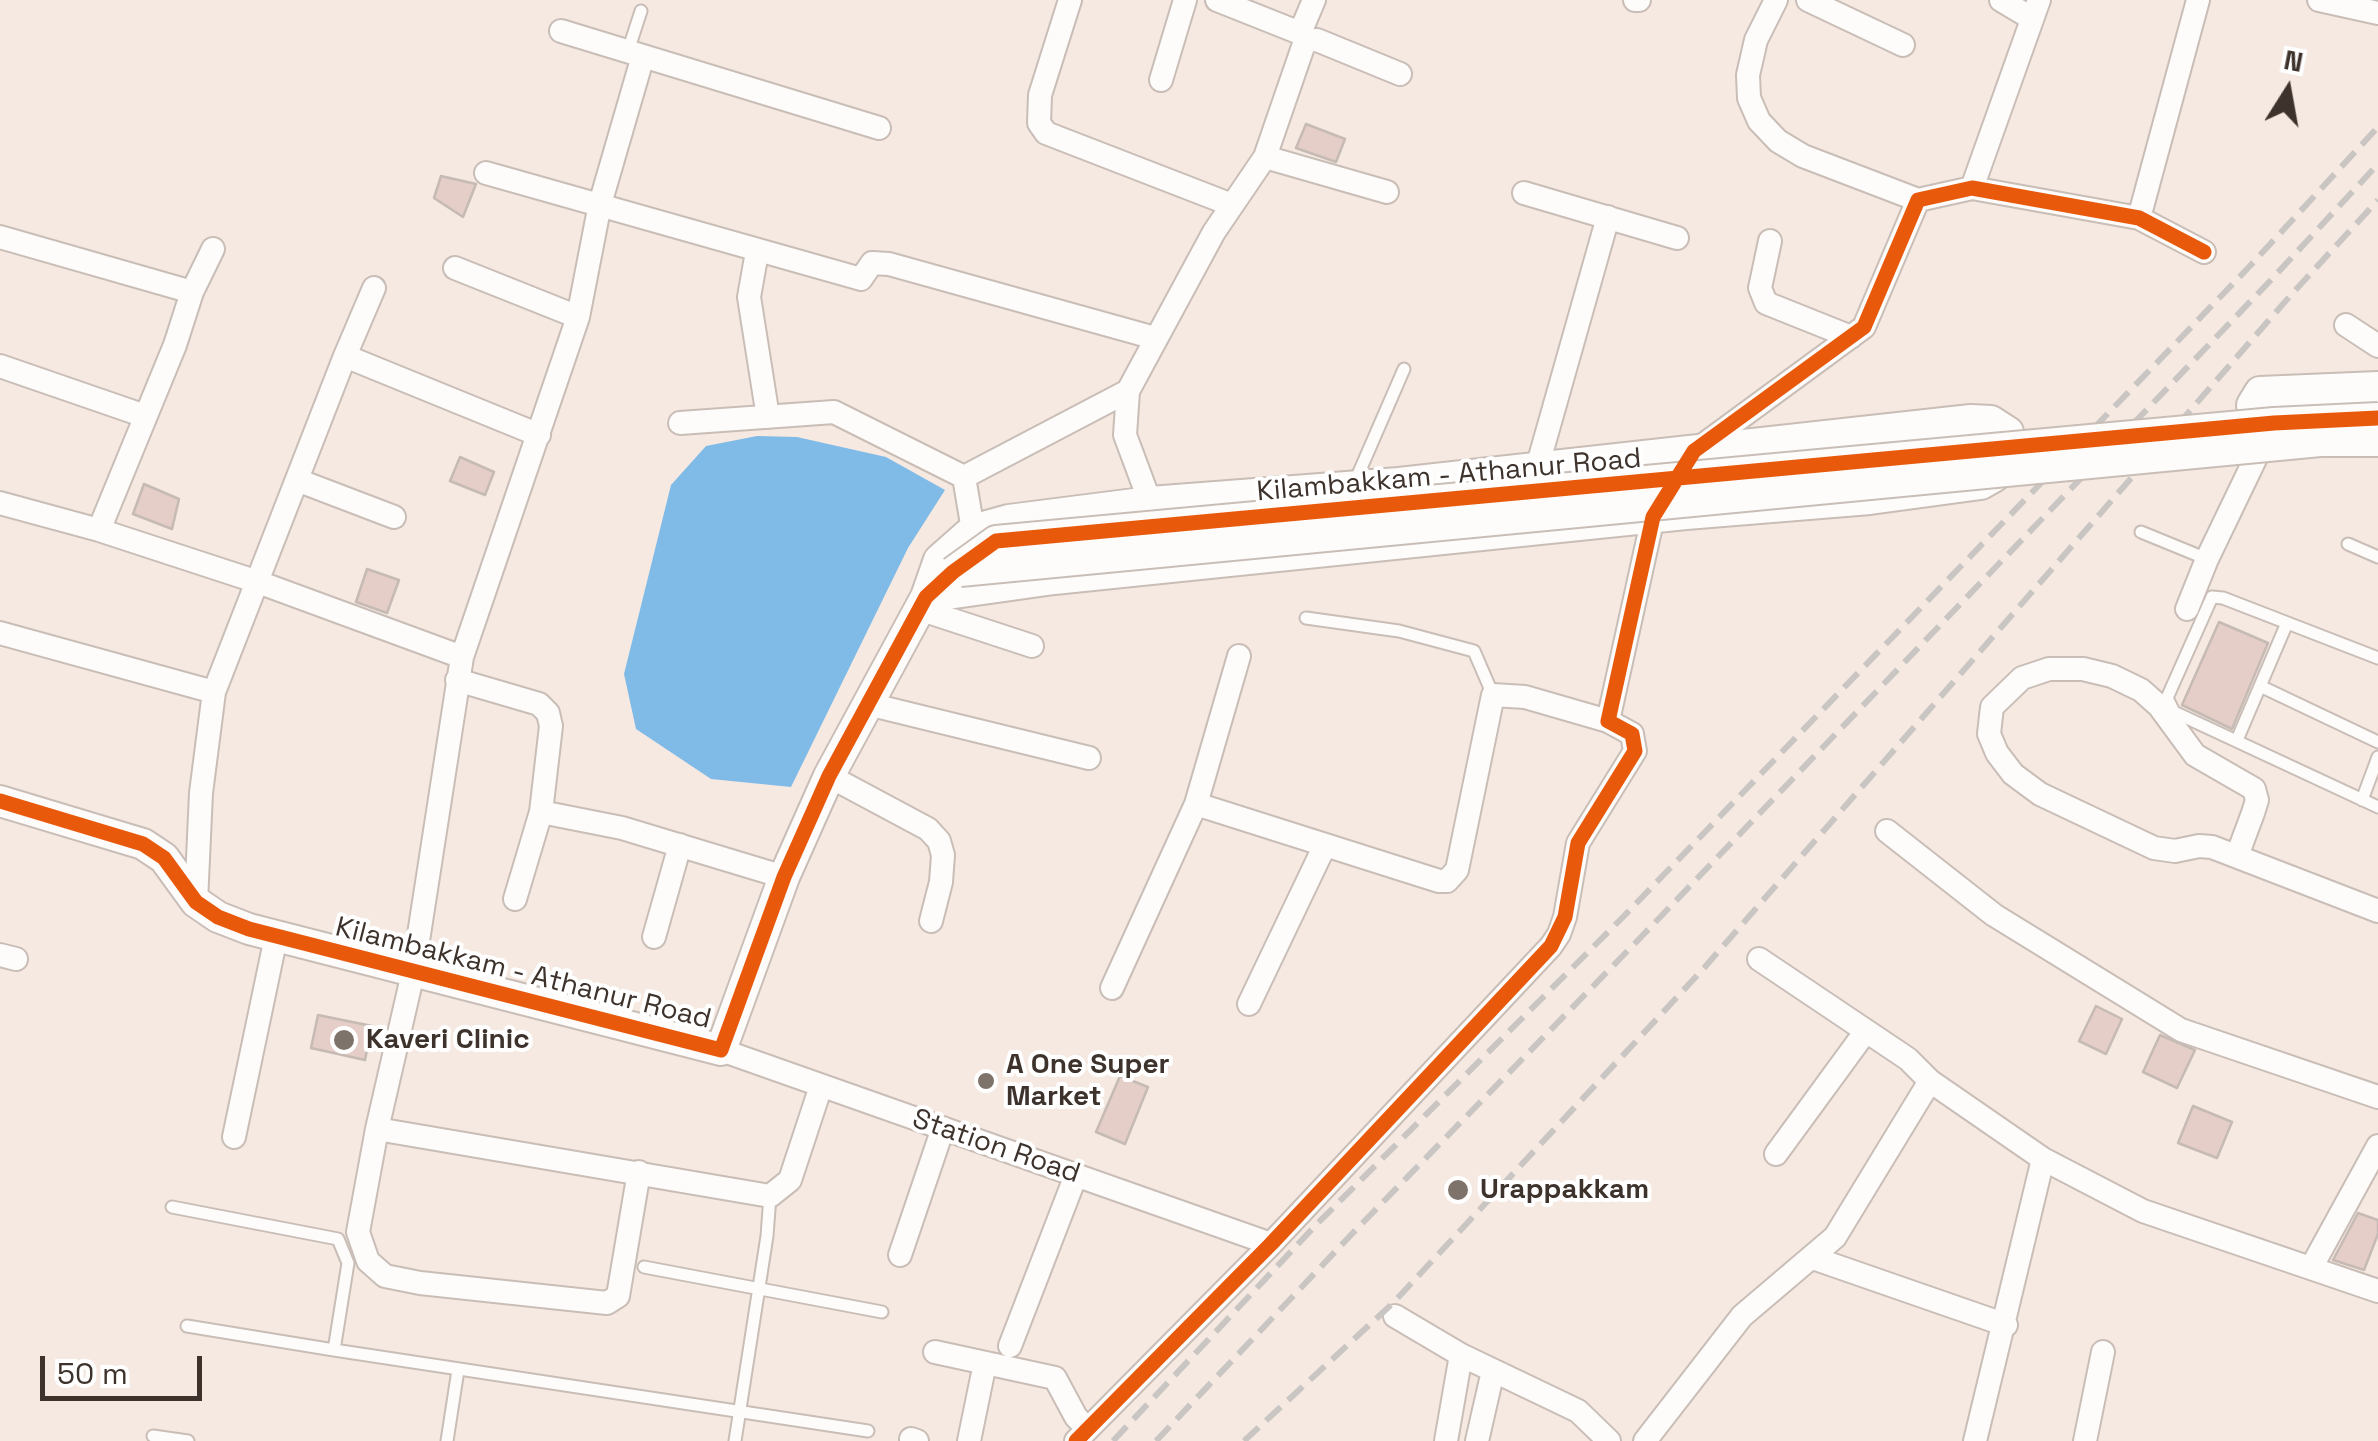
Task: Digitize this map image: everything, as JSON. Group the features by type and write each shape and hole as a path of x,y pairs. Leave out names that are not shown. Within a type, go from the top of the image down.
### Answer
{"street":[{"path":"1070,0 1040,95 1039,123 1046,133 1232,205"},
{"path":"1160,80 1185,0"},
{"path":"1217,0 1400,74"},
{"path":"1150,502 1124,435 1128,391 1232,205 1264,157 1314,0"},
{"path":"1776,0 1756,40 1748,75 1749,98 1759,121 1778,142 1918,200 1972,188 2139,218 2204,252"},
{"path":"1808,0 1904,45"},
{"path":"1972,188 2035,9 2000,0"},
{"path":"2139,218 2198,0"},
{"path":"2319,0 2378,13"},
{"path":"562,30 879,128"},
{"path":"636,53 578,317 456,680 413,973 358,1232 368,1261 384,1276 607,1303 618,1296 639,1172"},
{"path":"1264,157 1386,192"},
{"path":"486,173 861,279 872,262 889,264 1155,338"},
{"path":"1524,194 1678,238"},
{"path":"1608,721 1652,517 1694,451 1864,327 1918,200"},
{"path":"1538,468 1608,217"},
{"path":"0,238 192,292"},
{"path":"1770,241 1760,288 1766,303 1852,336"},
{"path":"99,530 176,345 192,292 213,249"},
{"path":"757,252 750,297 768,417"},
{"path":"454,268 578,317"},
{"path":"196,902 201,792 214,692 374,288"},
{"path":"2346,326 2378,346"},
{"path":"345,356 539,435"},
{"path":"0,366 145,416"},
{"path":"2187,609 2259,452 2252,405 2260,392 2378,386"},
{"path":"964,477 1128,391"},
{"path":"680,423 834,412 964,477"},
{"name":"Kilambakkam - Athanur Road","path":"0,801 144,844 164,858 196,902 218,917 413,973 721,1050 784,878 829,776 923,603 952,572 996,541 2274,424 2378,418"},
{"path":"1971,420 1991,421 2008,432 2010,448 2005,463 1995,476 1981,484 1870,500 1652,517 1054,579 923,603 938,560 972,530 1009,520 1150,502 1399,483 1971,420"},
{"name":"Kilambakkam - Athanur Road","path":"952,572 2320,441 2378,441"},
{"path":"2259,452 2278,457 2378,455"},
{"path":"964,477 972,530"},
{"path":"297,480 394,517"},
{"path":"0,503 99,530 258,582 462,656"},
{"path":"923,603 1032,646"},
{"path":"0,632 214,692"},
{"path":"1112,988 1196,804 1239,656"},
{"path":"2237,856 2254,814 2254,788 2196,755 2159,706 2141,690 2098,672 2050,670 2022,678 1992,708 1989,734 1998,753 2013,774 2040,794 2154,848 2175,851 2199,846 2237,856 2378,911"},
{"path":"456,680 539,704 548,713 551,726 542,812 515,900"},
{"path":"935,1352 1056,1378 1082,1435 1271,1244 1551,946 1565,917 1578,842 1635,751 1632,734 1608,721 1525,697 1492,696 1457,870 1452,878 1439,882 1196,804"},
{"path":"868,704 1089,758"},
{"path":"829,776 928,829 939,841 942,868 931,921"},
{"path":"542,812 622,828 784,878"},
{"path":"1888,831 1994,915 2180,1030 2378,1097"},
{"path":"1250,1004 1325,845"},
{"path":"654,937 680,846"},
{"path":"234,1137 276,936"},
{"path":"1759,958 1908,1059 1930,1081 2043,1158 2143,1212 2378,1290"},
{"path":"1776,1154 1866,1030"},
{"name":"Station Road","path":"721,1050 1271,1244"},
{"path":"1645,1441 1742,1316 1835,1237 1930,1081"},
{"path":"377,1129 770,1196 790,1180 821,1086"},
{"path":"900,1256 943,1128"},
{"path":"2311,1268 2378,1146"},
{"path":"1975,1441 2006,1325 2043,1158"},
{"path":"1010,1346 1076,1175"},
{"path":"1812,1258 2006,1325"},
{"path":"1396,1316 1461,1355 1578,1411 1610,1441"},
{"path":"2085,1441 2103,1352"},
{"path":"1446,1441 1461,1355"},
{"path":"970,1441 985,1363"},
{"path":"1477,1441 1493,1371"}],"lane":[{"path":"636,53 641,12"},
{"path":"1354,484 1404,369"},
{"path":"2141,532 2207,559"},
{"path":"2348,544 2378,557"},
{"path":"2378,658 2217,596 2208,600 2169,691 2169,705 2174,712 2378,807"},
{"path":"1306,618 1399,631 1474,651 1492,696"},
{"path":"2237,740 2287,623"},
{"path":"2260,686 2378,742"},
{"path":"2362,800 2378,757"},
{"path":"736,1441 770,1196"},
{"path":"172,1206 338,1239 348,1264 334,1350"},
{"path":"644,1268 882,1312"},
{"path":"188,1326 868,1431"},
{"path":"447,1441 458,1370"},
{"path":"153,1436 188,1441"}],"water":[{"path":"757,436 797,437 886,457 945,490 908,548 791,787 711,779 636,729 624,674 671,485 706,446"}],"building":[{"path":"1306,124 1345,139 1336,162 1296,148"},
{"path":"441,176 476,184 463,217 434,198"},
{"path":"460,457 494,472 485,495 450,481"},
{"path":"144,484 179,499 172,529 133,514"},
{"path":"367,569 399,580 387,613 356,602"},
{"path":"2219,622 2268,643 2232,729 2182,705"},
{"path":"2096,1006 2122,1019 2106,1054 2079,1041"},
{"path":"318,1015 372,1026 365,1060 311,1048"},
{"path":"2160,1035 2195,1050 2177,1088 2143,1072"},
{"path":"1120,1076 1148,1087 1125,1144 1096,1132"},
{"path":"2193,1106 2232,1122 2217,1158 2178,1143"},
{"path":"2358,1213 2378,1220 2378,1234 2364,1270 2333,1260"}],"railway":[{"path":"1113,1441 1315,1226 1624,916 2249,267 2378,127"},
{"path":"1156,1441 2378,164"},
{"path":"1244,1441 1393,1303 1704,968 2378,200"}],"cycle path":[{"path":"1076,1441 1271,1244 1551,946 1565,917 1578,843 1635,751 1632,734 1608,721 1653,517 1694,451 1864,327 1918,200 1972,188 2139,218 2204,252"},
{"path":"0,801 143,844 164,858 196,902 218,917 249,929 721,1050 784,877 829,776 926,597 996,541 2274,423 2378,418"}],"place":[{"name":"Kaveri Clinic","path":"344,1040"},
{"name":"A One Super Market","path":"986,1081"},
{"name":"Urappakkam","path":"1458,1190"}]}
